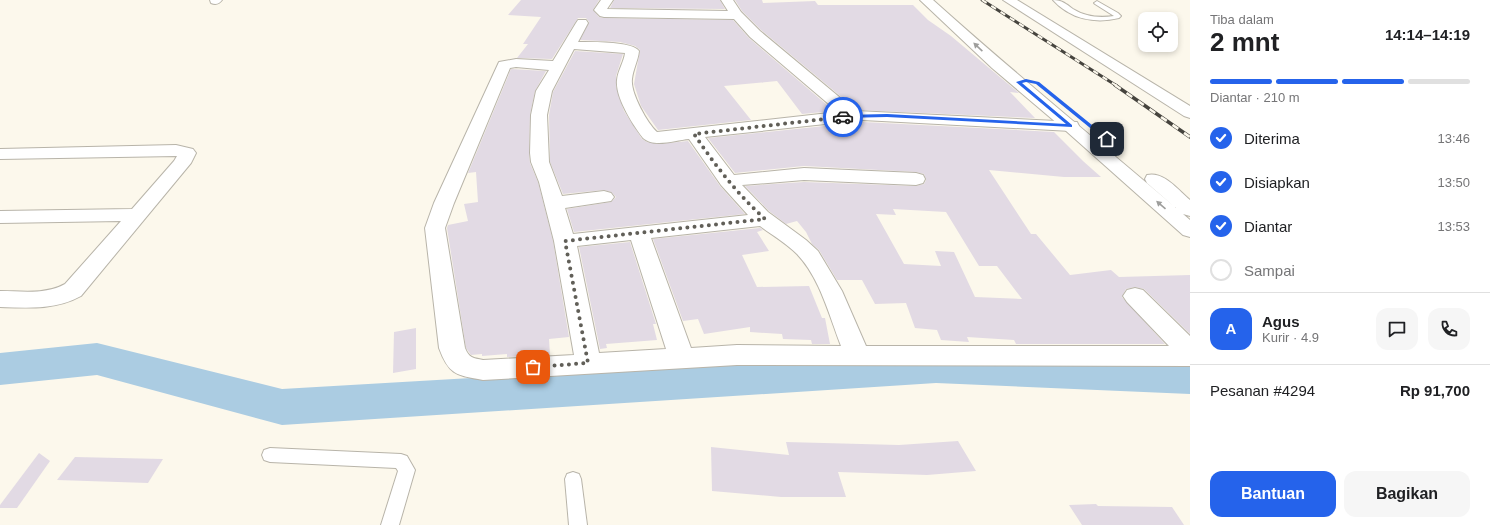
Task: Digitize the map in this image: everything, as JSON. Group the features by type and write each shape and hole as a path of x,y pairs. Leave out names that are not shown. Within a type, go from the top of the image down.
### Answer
{"main road":[{"path":"607,0 601,9 604,12 737,15"},
{"path":"727,0 737,15 773,50 852,116"},
{"path":"926,0 997,65 1071,126 1190,231"},
{"path":"940,0 1190,210"},
{"path":"1009,0 1190,113"},
{"path":"582,23 544,90 539,115 539,153 540,162 545,173 565,241 588,363"},
{"path":"569,45 632,50 624,80 624,89 647,134 657,138 852,116 887,116 1071,126"},
{"path":"557,66 516,63 504,65 439,215 435,228 452,348 457,361 466,367 483,370 682,357 737,355 857,354 1190,356"},
{"path":"997,65 1008,68 1017,66"},
{"path":"1019,84 1019,81 1023,80 1037,83"},
{"path":"694,134 728,181 747,203 765,219 797,242 820,270 829,285 857,354"},
{"path":"0,154 176,150 186,152 187,154 182,163 136,215 80,284 70,292 48,298 0,299"},
{"path":"728,181 804,174 916,180"},
{"path":"554,203 604,196"},
{"path":"0,217 136,215"},
{"path":"565,241 765,219"},
{"path":"639,233 682,357"},
{"path":"1135,296 1190,352"}],"lane":[{"path":"1056,0 1077,15 1083,17 1102,18 1118,16 1097,3"},
{"path":"270,455 401,461 407,470 390,525"},
{"path":"573,479 578,525"}],"building":[{"path":"521,0 599,0 593,10 599,17 604,18 733,20 749,38 834,111 802,114 777,81 724,86 751,120 658,130 641,106 634,84 640,50 635,46 620,42 580,40 589,22 586,18 578,18 552,59 517,58 528,44 523,44 541,17 508,15"},
{"path":"614,0 720,0 725,9 610,8"},
{"path":"735,0 762,0 763,3 815,1 818,5 913,5 928,20 951,36 1019,93 1010,92 1035,118 857,110 761,30 742,11"},
{"path":"575,51 623,54 616,76 616,87 624,111 642,139 647,142 659,144 688,141 720,186 745,214 574,232 567,209 611,202 616,197 611,192 604,190 563,194 550,162 549,115 553,92"},
{"path":"511,69 546,71 535,91 530,115 529,153 530,163 538,182 553,241 569,337 549,339 550,355 507,357 507,354 482,356 482,354 471,355 466,348 447,228 448,225 468,221 464,204 478,202 476,172 468,173"},
{"path":"863,122 1054,132 1101,177 1064,177 989,170 1031,234 1036,234 1070,275 1111,270 1119,277 1190,275 1190,334 1144,289 1135,287 1126,289 1122,297 1165,344 1016,344 1014,340 967,337 969,342 941,340 937,330 915,328 906,303 875,304 862,280 837,280 819,250 812,244 806,232 797,221 786,224 769,211 745,186 804,182 916,186 924,184 926,180 924,174 916,172 804,166 735,173 708,138","holes":["893,209 946,212 979,266 997,266 1022,299 975,297 954,252 935,251 941,266 904,264 876,214 896,215"]},
{"path":"760,228 763,230 757,232 769,251 742,255 757,287 809,286 822,318 825,318 830,344 812,344 811,340 783,339 782,334 750,332 750,327 704,334 698,319 683,321 653,239"},
{"path":"630,242 656,324 653,324 657,340 606,344 607,348 600,349 579,247"},
{"path":"416,328 416,369 393,373 394,332"},
{"path":"958,441 976,471 927,475 838,472 846,497 781,497 712,491 711,447 789,455 786,442 899,445"},
{"path":"39,453 50,461 17,508 0,508 0,505"},
{"path":"75,457 163,459 148,483 57,480"},
{"path":"1096,504 1098,506 1172,507 1184,525 1082,525 1069,505"}],"waterway":[{"path":"0,369 97,359 282,407 936,367 1190,377"}],"railway":[{"path":"982,0 1117,86"},
{"path":"1115,85 1190,137"}],"way so far":[{"path":"533,367 588,363 565,241 765,219 747,203 728,181 694,134 806,120 843,117"}],"route":[{"path":"843,117 887,116 1071,126 1018,82 1021,80 1026,80 1037,83 1107,139"}]}
